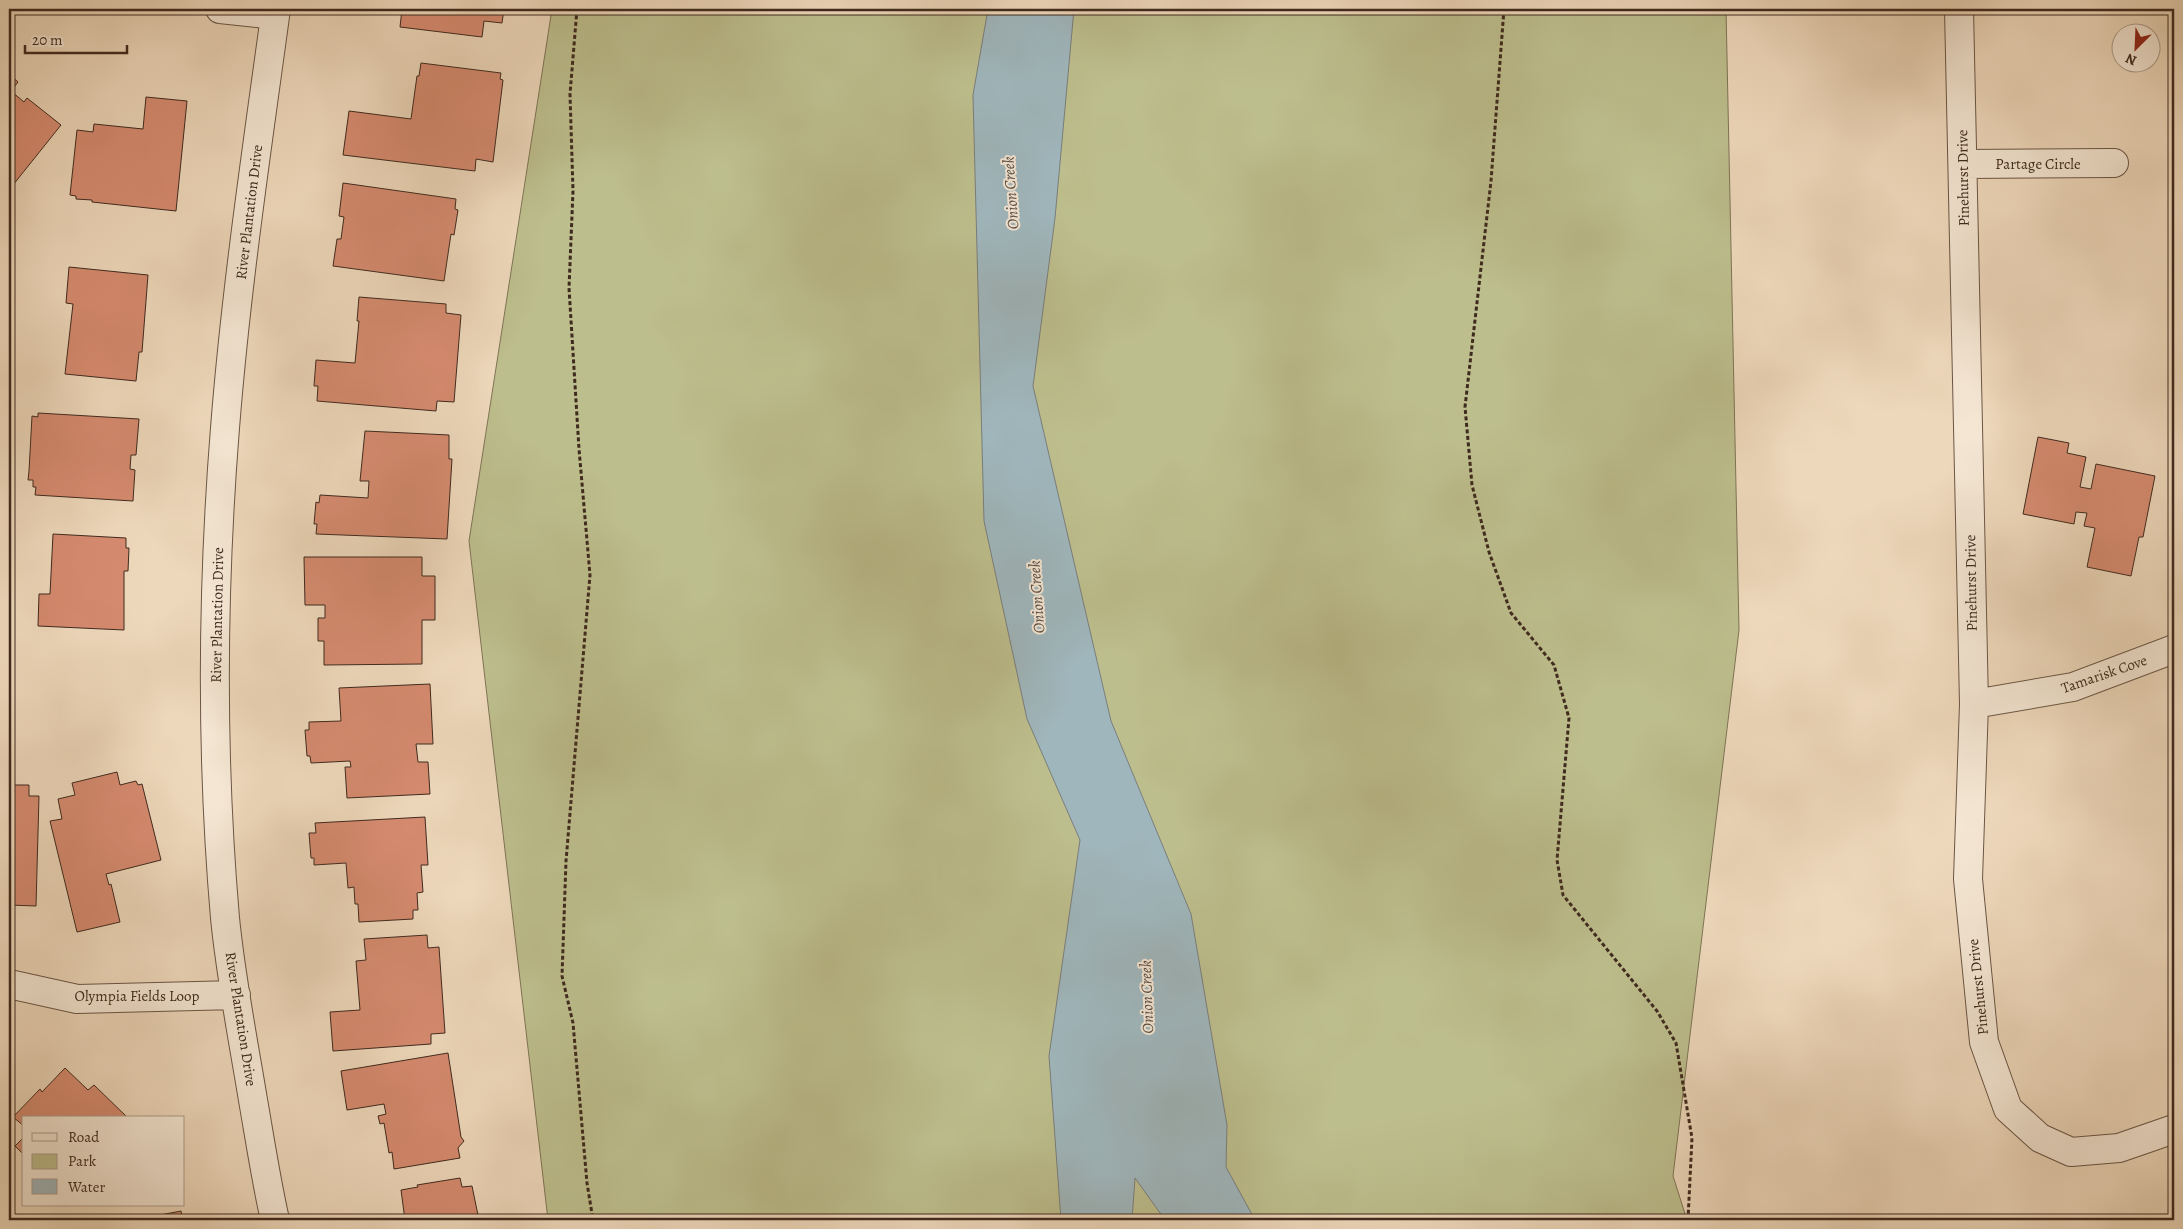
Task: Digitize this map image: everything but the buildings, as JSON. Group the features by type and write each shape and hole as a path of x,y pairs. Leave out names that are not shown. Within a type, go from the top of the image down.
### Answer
{"street":[{"path":"220,9 275,12"},
{"name":"Pinehurst Drive","path":"1959,9 1974,704 1968,879 1984,1042 2008,1109 2040,1138 2071,1152 2119,1148 2174,1130"},
{"name":"River Plantation Drive","path":"275,12 224,428 216,571 215,708 219,820 226,920 236,995 275,1220"},
{"name":"Partage Circle","path":"1963,164 2114,163"},
{"name":"Tamarisk Cove","path":"1974,704 2073,687 2174,649"},
{"name":"Olympia Fields Loop","path":"9,984 77,999 236,995"}],"path":[{"path":"577,9 570,94 573,191 569,288 578,449 590,575 566,861 562,976 573,1023 587,1183 593,1220"},
{"path":"1504,9 1491,180 1464,407 1472,485 1489,552 1512,613 1554,665 1569,718 1557,860 1563,895 1657,1011 1676,1043 1692,1138 1688,1220"}],"green space":[{"path":"552,9 1726,9 1739,630 1673,1176 1687,1220 548,1220 469,541"}],"water":[{"name":"Onion Creek","path":"988,9 1074,9 1055,218 1033,386 1111,721 1191,914 1227,1125 1226,1167 1255,1220 1165,1220 1135,1178 1132,1220 1061,1220 1049,1056 1080,840 1027,719 984,521 973,95"}]}
